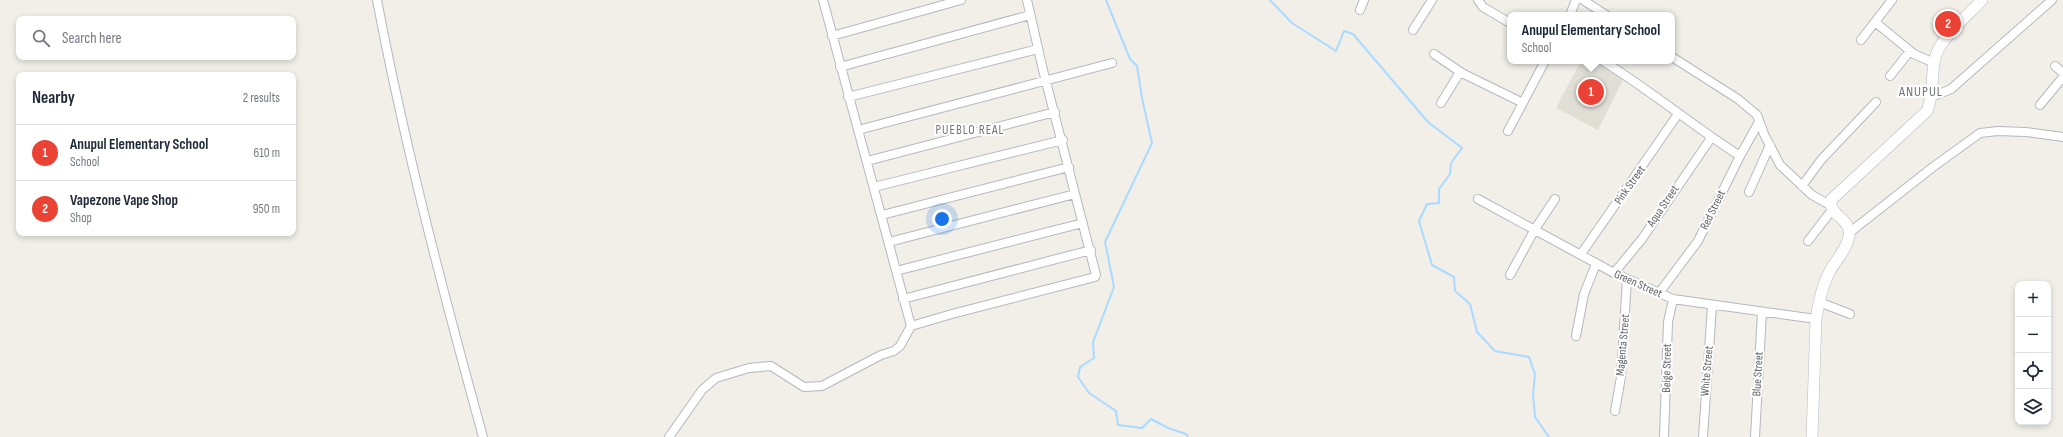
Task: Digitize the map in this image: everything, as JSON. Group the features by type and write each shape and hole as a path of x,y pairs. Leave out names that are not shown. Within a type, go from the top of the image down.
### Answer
{"street":[{"path":"377,0 401,120 443,293 483,437"},
{"path":"823,0 911,326"},
{"path":"832,36 961,0"},
{"path":"669,437 702,390 716,378 750,368 771,366 804,387 822,386 881,355 894,351 900,346 911,326 1095,277 1097,272 1075,194 1063,140 1038,49 1027,0"},
{"path":"1360,10 1364,0"},
{"path":"1413,30 1432,0"},
{"path":"1478,0 1483,7 1507,21"},
{"path":"1571,12 1576,0"},
{"path":"1583,0 1601,12"},
{"path":"1861,40 1892,0"},
{"path":"1808,241 1831,208 1831,200 1837,193 1928,111 1932,96 1934,63 1936,56 1942,45 1982,0"},
{"path":"1932,96 1951,89 2052,0"},
{"path":"840,67 1030,15"},
{"path":"1875,22 1910,50 1926,61 1934,63"},
{"path":"848,97 1038,49"},
{"path":"1890,76 1910,50"},
{"path":"1434,54 1460,72 1523,103"},
{"path":"1675,59 1738,99 1757,115 1780,165 1812,195 1831,208 1847,225 1849,233 1846,245 1829,272 1819,302 1816,319 1812,437"},
{"path":"858,130 1112,63"},
{"path":"1508,131 1543,64"},
{"path":"1608,64 1628,76 1711,138 1740,156"},
{"path":"2055,66 2063,73"},
{"path":"1441,103 1460,72"},
{"path":"2040,105 2063,77"},
{"path":"1802,186 1821,160 1876,102"},
{"path":"867,162 1055,112"},
{"name":"Pink Street","path":"1581,254 1678,114"},
{"name":"Red Street","path":"1659,293 1698,241 1740,156 1760,122"},
{"path":"1849,233 1933,167 1980,133 1993,131 2019,131 2063,136"},
{"name":"Aqua Street","path":"1614,274 1642,239 1711,138"},
{"path":"874,187 1063,140"},
{"path":"1749,192 1770,145"},
{"path":"882,215 1069,167"},
{"path":"889,242 1075,194"},
{"name":"Green Street","path":"1478,199 1581,254 1614,274 1673,299 1712,306 1816,319"},
{"path":"1510,275 1535,229 1555,199"},
{"path":"896,271 1083,223"},
{"path":"903,299 1091,250"},
{"path":"1576,336 1584,294 1596,264"},
{"name":"Magenta Street","path":"1615,410 1622,363 1627,279"},
{"name":"Beige Street","path":"1664,437 1668,322 1673,299"},
{"path":"1819,302 1850,314"},
{"name":"White Street","path":"1702,437 1712,306"},
{"name":"Blue Street","path":"1754,437 1762,312"}],"shaded area":[{"path":"1579,64 1604,64 1625,76 1598,130 1556,108"}],"waterway":[{"path":"1106,0 1130,59 1137,66 1142,98 1152,143 1105,242 1114,287 1093,342 1094,358 1080,367 1078,377 1089,393 1116,411 1118,425 1142,428 1151,419 1168,428 1186,434 1188,437"},
{"path":"1270,0 1292,23 1336,51 1344,31 1353,34 1428,122 1462,148 1451,163 1450,174 1439,189 1439,203 1427,204 1419,221 1432,265 1454,277 1455,291 1470,304 1477,332 1495,351 1529,357 1535,374 1533,394 1535,417 1549,437"}],"place":[{"name":"Vapezone Vape Shop","path":"1948,24"},
{"name":"Anupul Elementary School","path":"1591,92"}],"district":[{"name":"ANUPUL","path":"1921,91"},
{"name":"PUEBLO REAL","path":"970,130"}]}
